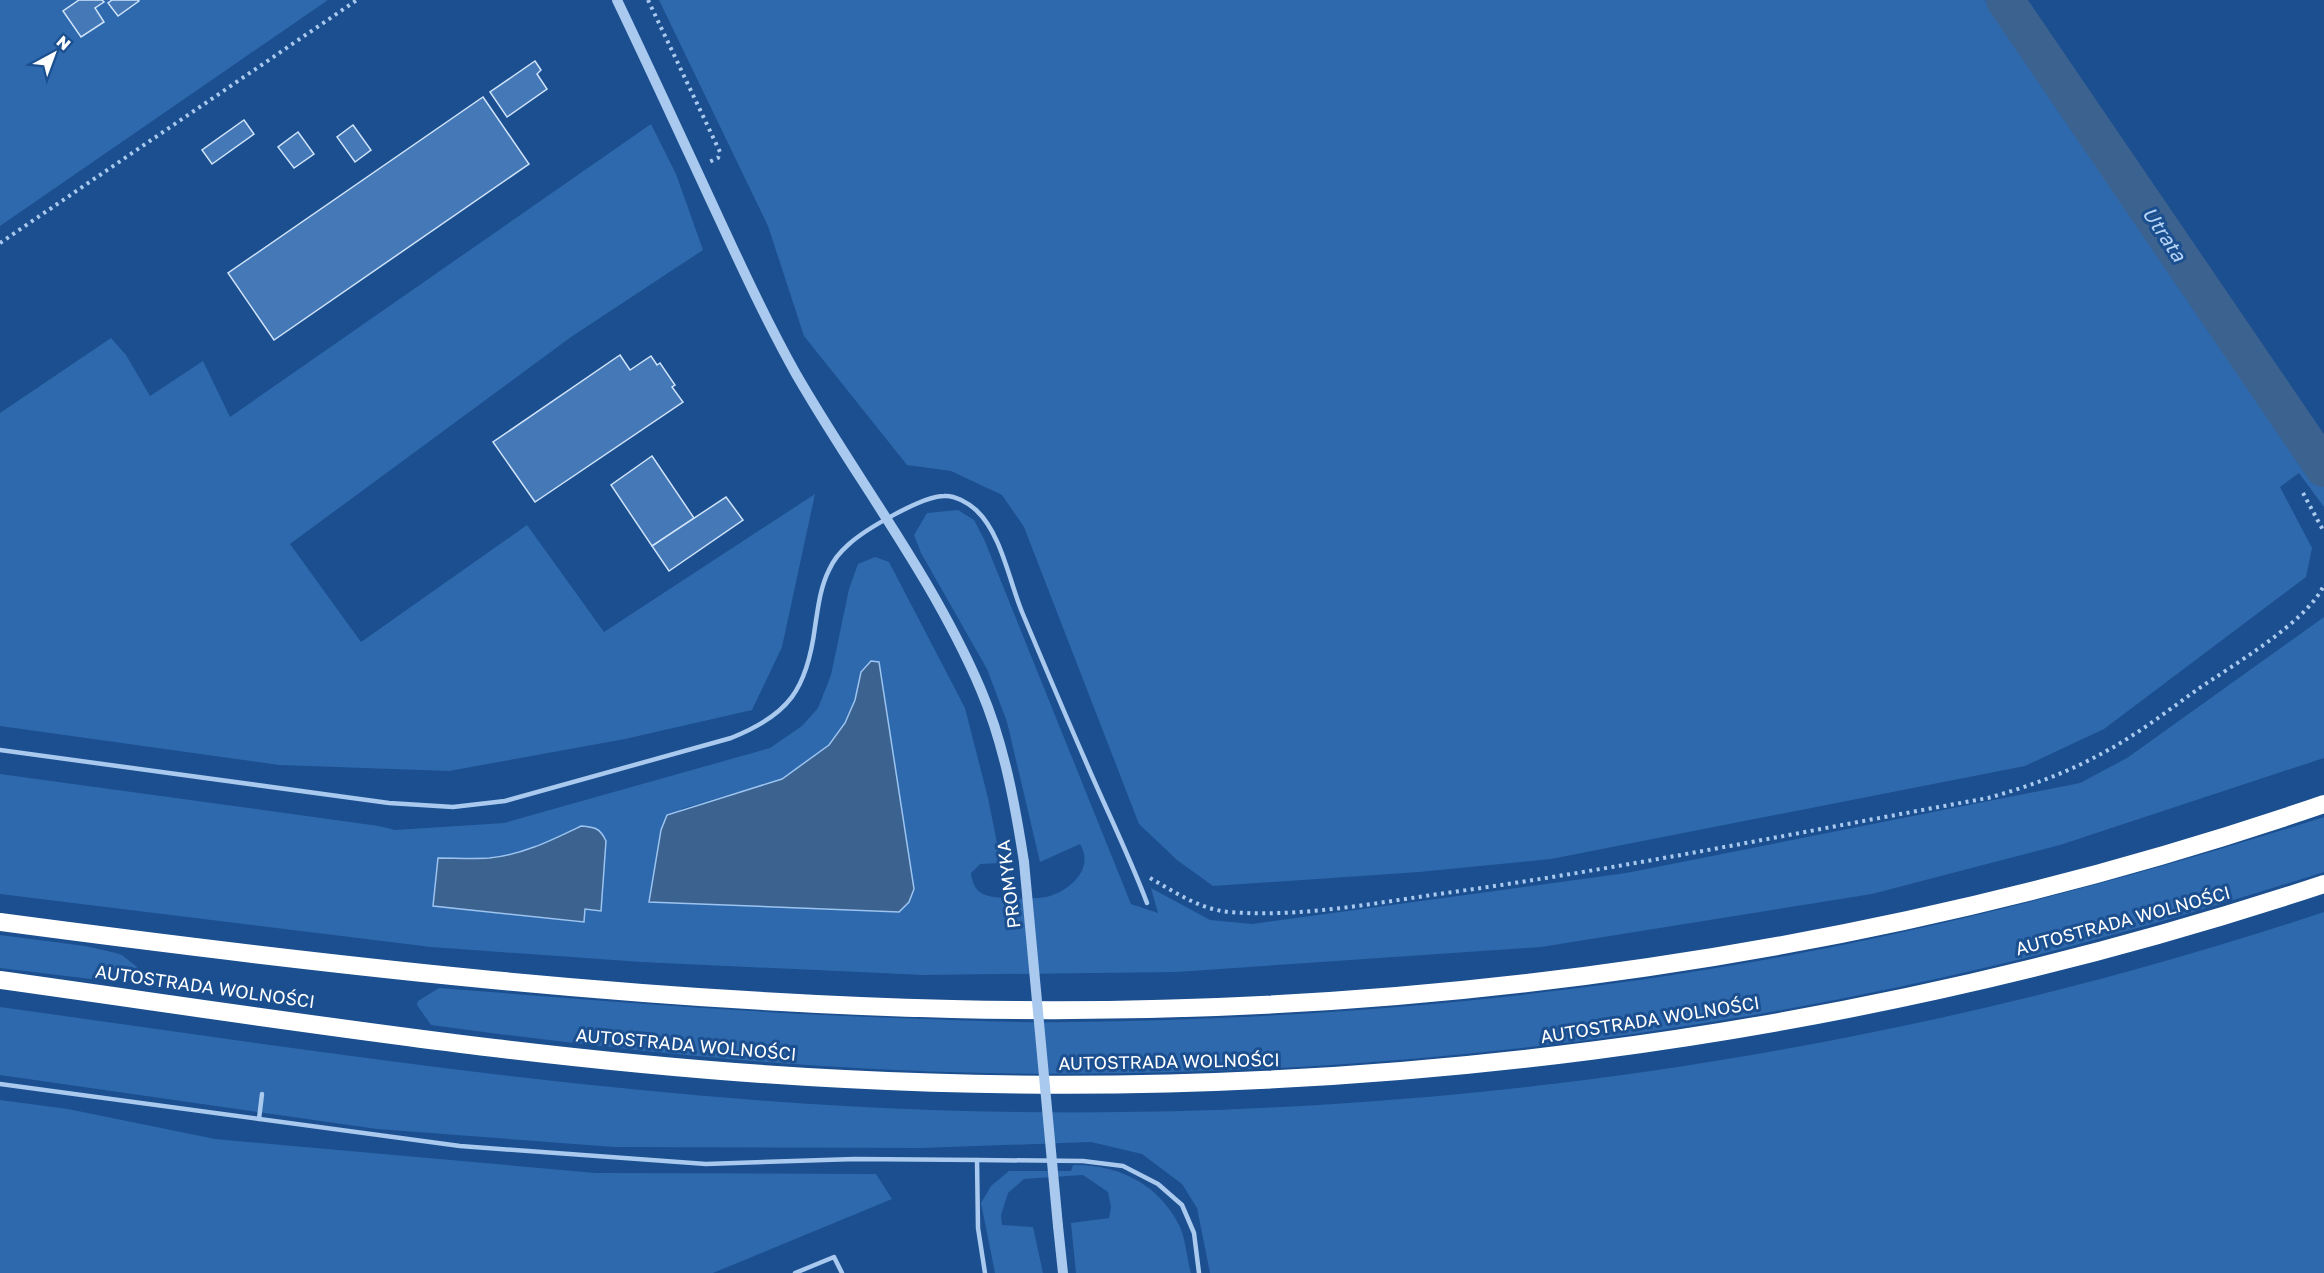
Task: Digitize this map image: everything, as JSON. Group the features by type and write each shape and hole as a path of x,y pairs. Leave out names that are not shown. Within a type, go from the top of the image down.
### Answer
{"highway":[{"name":"AUTOSTRADA WOLNOŚCI","path":"0,922 396,972 695,996 954,1009 1119,1009 1256,1005 1440,993 1700,960 1933,916 2101,873 2324,804"},
{"name":"AUTOSTRADA WOLNOŚCI","path":"0,981 532,1051 658,1065 842,1079 1067,1086 1293,1080 1548,1057 1660,1042 1839,1012 2018,972 2103,950 2178,930 2324,884"}],"street":[{"name":"PROMYKA","path":"617,0 772,329 796,374 927,584 982,692 1000,748 1015,807 1024,862 1063,1273"}],"lane":[{"path":"0,750 389,803 453,807 505,801 731,738 773,717 798,689 806,672 823,585 833,563 847,545 886,519 928,500 944,496 962,500 976,510 991,527 1018,602 1147,903"},
{"path":"0,1084 460,1146 706,1164 855,1159 1083,1161 1123,1166 1158,1184 1182,1205 1194,1233 1199,1273"},
{"path":"259,1119 262,1094"},
{"path":"977,1160 978,1228 986,1273"},
{"path":"795,1273 834,1257 842,1273"}],"path":[{"path":"0,243 357,0"},
{"path":"648,0 720,152 718,158 705,164"},
{"path":"2303,493 2324,532"},
{"path":"1134,869 1176,894 1204,906 1226,912 1290,914 1513,883 1988,798 2026,787 2068,770 2122,741 2285,628 2320,594 2324,585"}],"shaded area":[{"path":"0,0 328,0 0,226"},
{"path":"659,0 1985,0 2324,481 2324,507 2299,473 2280,487 2312,548 2306,577 2104,729 2025,766 1551,859 1419,872 1213,886 1177,860 1139,824 1024,527 1002,495 951,471 907,465 804,336 768,226"},
{"path":"651,124 676,174 703,250 571,337 290,544 361,642 527,525 604,632 815,494 782,647 752,710 625,739 449,771 279,765 0,726 0,413 111,338 126,355 150,396 203,361 230,417"},
{"path":"958,510 974,520 984,539 1131,904 1158,913 1151,888 1210,920 1252,924 1626,873 2080,783 2127,758 2324,617 2324,758 2060,845 1872,894 1541,947 1176,972 923,975 641,962 431,947 0,894 0,774 395,830 504,823 770,748 802,726 818,708 831,675 849,589 858,564 875,557 889,562 965,708 988,798 1001,863 980,864 971,873 975,887 986,895 1015,899 1036,898 1058,893 1079,876 1083,869 1084,853 1080,844 1040,862 1007,722 987,669 921,553 914,535 927,513","holes":["861,672 899,911 681,809 782,779 829,745 845,723 855,700","581,826 601,910 585,909 584,921 439,858 485,858 514,853"]},
{"path":"871,661 879,662 914,889 909,902 899,912 649,902 661,830 667,815 782,779 829,745 845,723 855,700 861,672"},
{"path":"2324,817 2324,872 2167,920 2009,962 1884,990 1757,1014 1630,1034 1502,1050 1373,1062 1245,1070 1116,1073 917,1071 708,1057 569,1043 431,1025 417,1005 418,1001 439,988 783,1013 1049,1022 1243,1017 1502,997 1673,975 1758,961 1901,932 2114,880"},
{"path":"581,826 596,829 602,833 606,841 601,911 585,909 584,922 433,906 438,858 489,858 513,854"},
{"path":"2324,912 2324,1273 1210,1273 1197,1208 1182,1184 1142,1154 1091,1142 921,1148 614,1147 377,1129 0,1075 0,1007 527,1078 739,1099 845,1106 1032,1112 1220,1110 1407,1099 1594,1079 1779,1050 1963,1013 2145,967"},
{"path":"0,935 85,946 116,953 137,967 137,971 124,979 91,979 0,968"},
{"path":"0,1100 68,1109 215,1139 596,1173 876,1174 892,1199 713,1273 0,1273"},
{"path":"1073,1165 1106,1168 1122,1173 1136,1180 1161,1199 1172,1212 1180,1227 1191,1273 1076,1273 1071,1223 1109,1218 1111,1207 1108,1192 1083,1175 1024,1179 1008,1193 1001,1215 1002,1225 1033,1227 1043,1273 995,1273 981,1203 991,1186 1009,1171 1071,1171"}],"building":[{"path":"79,0 102,0 104,2 95,8 104,22 81,37 63,11"},
{"path":"112,0 139,1 118,16 108,3"},
{"path":"535,61 541,70 537,74 547,89 507,117 490,92"},
{"path":"483,97 529,164 274,340 228,273"},
{"path":"244,120 254,134 212,164 202,150"},
{"path":"353,125 371,150 355,162 337,137"},
{"path":"298,132 314,154 294,168 278,147"},
{"path":"620,355 630,370 651,356 657,365 660,363 675,385 672,387 683,402 535,502 493,442"},
{"path":"652,456 694,518 652,546 611,485"},
{"path":"726,497 743,520 669,571 652,546"}],"waterway":[{"name":"Utrata","path":"2005,0 2324,468"}]}
